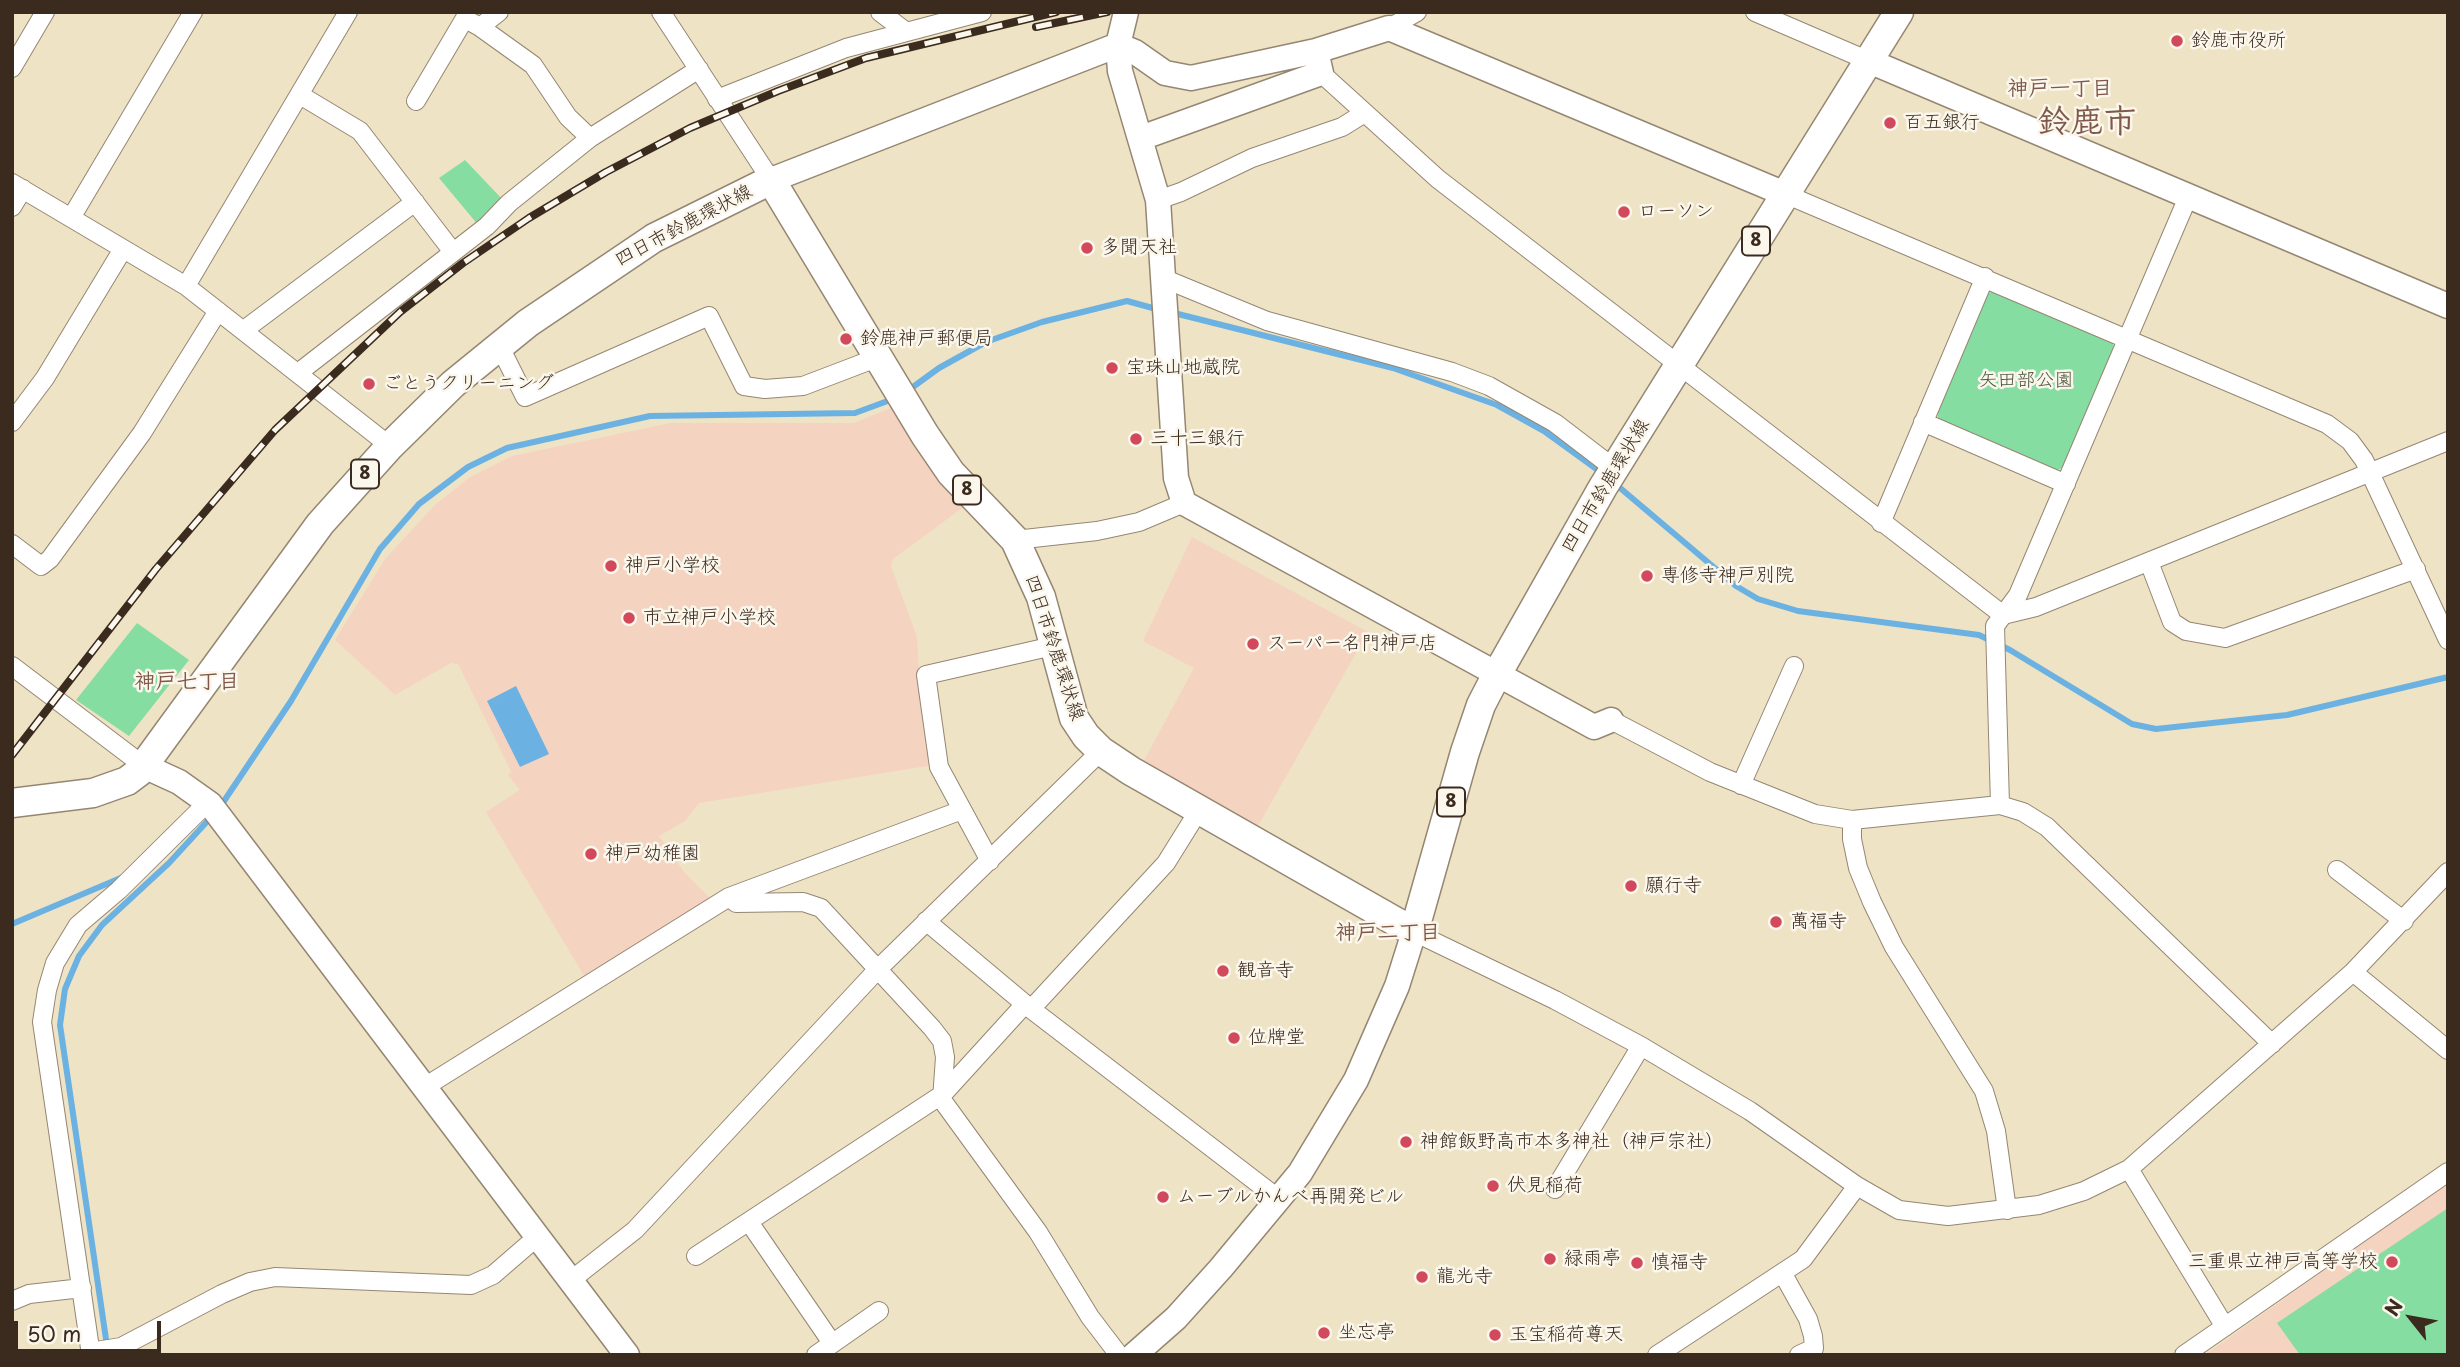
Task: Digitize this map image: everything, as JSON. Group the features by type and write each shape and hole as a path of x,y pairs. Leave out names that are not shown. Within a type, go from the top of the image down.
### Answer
{"main road":[{"name":"四日市鈴鹿環状線","path":"12,803 93,793 127,781 144,766 172,723 320,524 390,446 453,384 499,345 654,238 771,180 925,435 951,473 1015,540 1041,597 1074,718 1101,751 1414,932 1465,752 1481,705 1496,676 1610,476 1899,12"}],"street":[{"path":"12,68 45,12"},
{"path":"71,218 193,12"},
{"path":"186,286 348,12"},
{"path":"416,101 467,19 499,12"},
{"path":"661,12 771,180 1118,45 1135,52 1165,73 1191,78 1318,62"},
{"path":"880,12 905,31"},
{"path":"717,99 814,59 905,31 982,12"},
{"path":"1126,12 1118,45 1120,71 1158,200 1166,285 1176,478 1184,503 1496,676 1594,727 1611,720 1741,785 1815,814 1852,820 2000,805 2024,812 2047,827 2272,1044"},
{"path":"1141,138 1318,62 1417,12"},
{"path":"1755,12 2188,197 2383,276 2448,306"},
{"path":"467,19 533,65 568,117 590,138"},
{"path":"1389,27 2327,424 2350,441 2371,474 2448,640"},
{"path":"1318,62 1363,114 1438,179 1881,523 1999,622"},
{"path":"298,373 453,252 590,138 699,69"},
{"path":"300,95 360,131 453,252"},
{"path":"1158,200 1252,158 1342,127 1363,114"},
{"path":"12,207 18,186 186,286 390,446"},
{"path":"2000,805 1994,655 1999,622 2018,595 2188,197"},
{"path":"244,330 415,202"},
{"path":"12,422 45,378 123,249"},
{"path":"1881,523 1984,277"},
{"path":"1166,285 1267,321 1452,372 1489,386 1555,423 1610,476"},
{"path":"12,544 41,566 50,559 142,433 218,311"},
{"path":"499,345 525,397 709,316 744,386 765,389 803,386 883,364"},
{"path":"1923,422 2066,484"},
{"path":"1999,622 2448,441"},
{"path":"1015,540 1097,531 1139,522 1184,503"},
{"path":"2149,562 2172,622 2186,631 2225,638 2416,569"},
{"path":"990,861 939,767 926,675 1053,646"},
{"path":"12,666 144,766 179,782 209,803 627,1355"},
{"path":"1741,785 1794,666"},
{"path":"570,1281 635,1230 879,968 1101,751"},
{"path":"209,803 119,890 78,925 55,963 42,1022 92,1353 121,1347 222,1294 250,1282 275,1277 471,1285 493,1275 537,1237"},
{"path":"424,1088 729,897 962,810"},
{"path":"696,1256 943,1094 1166,863 1199,810"},
{"path":"1852,820 1852,839 1858,868 1872,902 1894,947 1984,1091 1996,1131 2007,1210"},
{"path":"2337,870 2404,921"},
{"path":"1134,1355 1175,1318 1280,1200 1300,1173 1356,1080 1397,986 1414,932 1555,1000 1641,1046 1750,1111 1857,1186 1899,1210 1948,1216 2007,1210 2084,1191 2129,1169 2353,972 2448,872"},
{"path":"729,897 736,903 803,902 821,908 879,968 942,1041 945,1057 942,1100 1038,1232 1090,1317 1119,1355"},
{"path":"926,922 1028,1007 1280,1200"},
{"path":"2353,972 2448,1050"},
{"path":"1555,1189 1641,1046"},
{"path":"2129,1169 2225,1327"},
{"path":"2184,1355 2448,1171"},
{"path":"1657,1355 1783,1274 1814,1247 1857,1186"},
{"path":"749,1222 832,1343"},
{"path":"1783,1274 1808,1319 1813,1336 1814,1348 1798,1355"},
{"path":"12,1301 29,1294 82,1288"},
{"path":"816,1355 878,1311"}],"shaded area":[{"name":"市立神戸小学校","path":"898,405 917,438 911,441 965,506 893,559 891,566 917,637 920,689 933,765 699,803 685,821 659,836 684,872 712,900 590,977 583,974 486,812 520,790 508,775 511,771 458,664 451,663 395,695 335,640 385,559 435,505 470,477 512,456 671,423 854,423"},
{"path":"1192,537 1368,632 1254,833 1141,766 1194,668 1143,641"},
{"name":"三重県立神戸高等学校","path":"2448,1183 2448,1355 2205,1355 2226,1340"}],"green space":[{"path":"465,160 504,201 479,226 439,178"},
{"name":"矢田部公園","path":"1995,290 2111,340 2115,349 2064,467 2054,472 1939,422 1937,413 1987,294"},
{"path":"137,623 189,660 129,736 76,700"},
{"name":"三重県立神戸高等学校","path":"2448,1208 2448,1355 2300,1355 2277,1323"}],"water":[{"path":"516,686 549,754 520,767 487,701"}],"waterway":[{"path":"906,392 939,368 986,342 1042,322 1127,301 1160,310"},
{"path":"1170,312 1393,368 1497,405 1544,431 1602,473"},
{"path":"220,807 291,701 380,549 419,504 468,467 507,448 650,416 855,413 893,399"},
{"path":"1613,482 1736,586 1758,599 1798,611 1979,635 2010,650 2132,724 2156,729 2287,715 2448,677"},
{"path":"107,1346 60,1025 65,989 79,956 102,925 169,863 213,815"},
{"path":"12,924 123,877"}],"railway":[{"path":"12,755 156,569 275,430 400,312 463,263 529,218 606,172 690,128 866,58 1056,12"},
{"path":"1036,27 1107,12"}],"place":[{"name":"鈴鹿市役所","path":"2177,41"},
{"name":"百五銀行","path":"1890,123"},
{"name":"ローソン","path":"1624,212"},
{"name":"多聞天社","path":"1087,248"},
{"name":"鈴鹿神戸郵便局","path":"846,339"},
{"name":"宝珠山地蔵院","path":"1112,368"},
{"name":"ごとうクリーニング","path":"369,384"},
{"name":"三十三銀行","path":"1136,439"},
{"name":"神戸小学校","path":"611,566"},
{"name":"専修寺神戸別院","path":"1647,576"},
{"name":"市立神戸小学校","path":"629,618"},
{"name":"スーパー名門神戸店","path":"1253,644"},
{"name":"神戸幼稚園","path":"591,854"},
{"name":"願行寺","path":"1631,886"},
{"name":"萬福寺","path":"1776,922"},
{"name":"観音寺","path":"1223,971"},
{"name":"位牌堂","path":"1234,1038"},
{"name":"神館飯野高市本多神社（神戸宗社）","path":"1406,1142"},
{"name":"伏見稲荷","path":"1493,1186"},
{"name":"ムーブルかんべ再開発ビル","path":"1163,1197"},
{"name":"緑雨亭","path":"1550,1259"},
{"name":"三重県立神戸高等学校","path":"2392,1262"},
{"name":"慎福寺","path":"1637,1263"},
{"name":"龍光寺","path":"1422,1277"},
{"name":"坐忘亭","path":"1324,1333"},
{"name":"玉宝稲荷尊天","path":"1495,1335"}],"district":[{"name":"神戸一丁目","path":"2060,89"},
{"name":"鈴鹿市","path":"2087,123"},
{"name":"神戸七丁目","path":"187,682"},
{"name":"神戸二丁目","path":"1388,933"}]}
